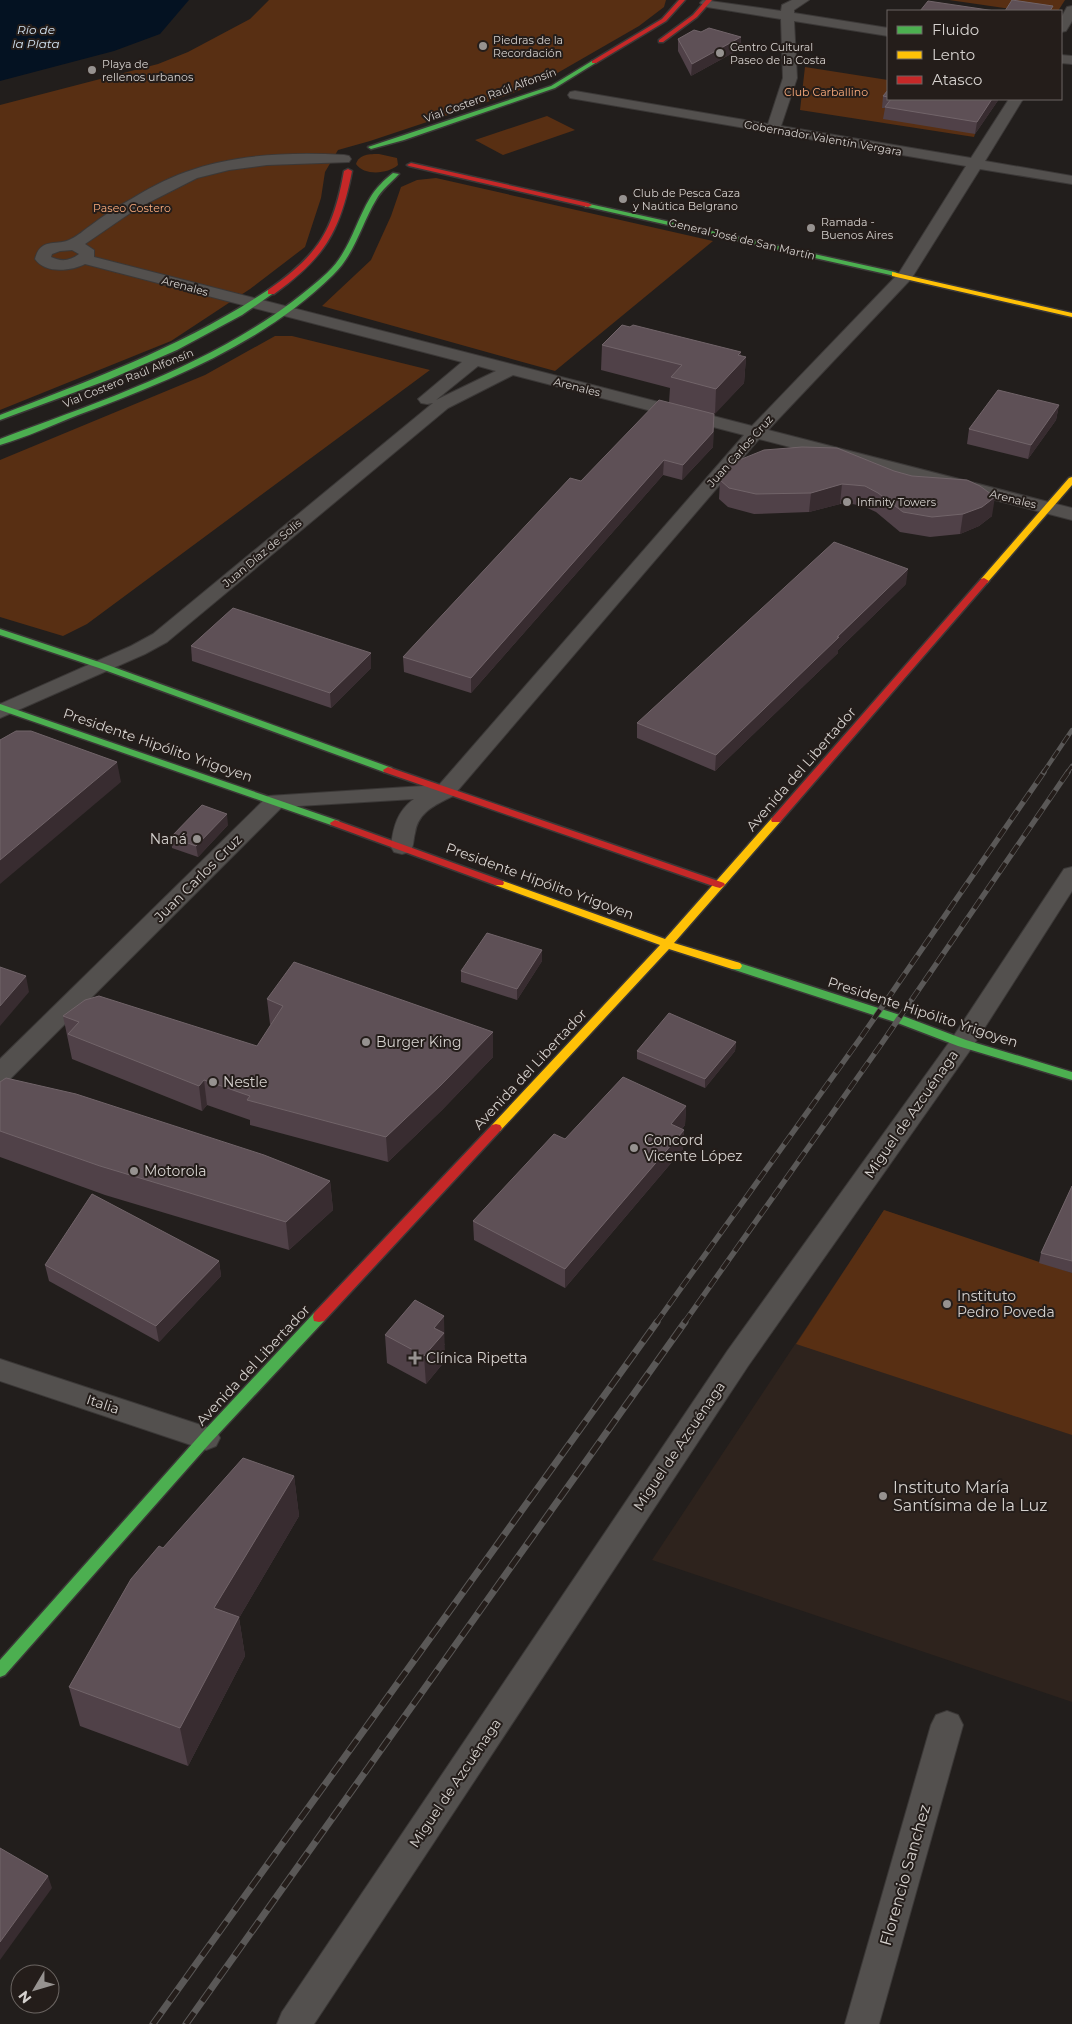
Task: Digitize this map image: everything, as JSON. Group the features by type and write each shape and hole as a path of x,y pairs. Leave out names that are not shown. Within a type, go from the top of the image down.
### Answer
{"street":[{"name":"Vial Costero Raúl Alfonsín","path":"0,418 181,346 254,304 299,271 315,255 343,197 356,158 411,136 553,87 664,20 682,0"},
{"path":"773,129 790,78 787,8 802,0"},
{"path":"648,50 683,26 708,2 887,32"},
{"path":"1062,26 1072,10"},
{"path":"570,97 594,84"},
{"name":"Gobernador Valentín Vergara","path":"570,97 773,129 1072,180"},
{"name":"Juan Carlos Cruz","path":"402,847 403,827 417,805 445,791 755,433 905,276 1015,100"},
{"name":"General José de San Martín","path":"356,158 393,148 407,157 1072,315"},
{"path":"74,245 104,221 142,198 191,176 253,162 321,157 356,158"},
{"path":"375,177 395,174 408,169 407,157"},
{"name":"Vial Costero Raúl Alfonsín","path":"0,442 182,370 219,352 283,312 312,290 342,262 375,190 395,174"},
{"path":"74,245 86,250 86,255 83,259 61,265 53,264 43,259 45,251 50,248 74,245"},
{"name":"Arenales","path":"83,259 1072,514"},
{"name":"Juan Díaz de Solís","path":"93,664 144,632 474,361"},
{"name":"Juan Díaz de Solís","path":"2,708 93,664 160,638 442,404 462,392 490,382 510,370"},
{"name":"Avenida del Libertador","path":"0,1670 206,1438 667,944 1072,480"},
{"path":"0,632 445,791 720,885"},
{"name":"Presidente Hipólito Yrigoyen","path":"2,708 276,801 667,944 898,1019 962,1043 1072,1076"},
{"path":"276,801 445,791"},
{"name":"Juan Carlos Cruz","path":"0,1074 276,801"},
{"name":"Miguel de Azcuénaga","path":"294,2024 733,1366 962,1043 1072,874"},
{"name":"Italia","path":"0,1370 206,1438"},
{"name":"Florencio Sanchez","path":"862,2024 947,1725"}],"shaded area":[{"name":"Instituto María Santísima de la Luz","path":"1072,1191 1072,1702 652,1560 884,1210 1038,1263"}],"green space":[{"name":"Paseo Costero","path":"269,0 666,0 664,7 639,26 547,79 508,95 338,150 325,172 321,198 305,247 250,289 171,341 0,410 0,105 158,64 188,52 250,19"},
{"path":"949,0 1065,0 1059,10 1018,10"},
{"name":"Club Carballino","path":"805,67 887,80 887,100 975,134 974,137 800,110"},
{"path":"547,116 575,130 503,155 475,140"},
{"path":"379,154 397,158 398,165 382,172 370,172 356,164 362,156"},
{"path":"436,178 713,241 555,371 322,306 371,260 391,216 401,187 417,180"},
{"path":"275,336 292,336 430,370 87,624 63,636 0,617 0,460 205,375"},
{"name":"Instituto Pedro Poveda","path":"884,1210 1072,1273 1072,1435 796,1344"}],"water":[{"name":"Río de la Plata","path":"0,0 189,0 160,34 114,51 0,81"}],"building":[{"path":"1012,0 1053,6 1051,10 1006,10"},
{"path":"928,1 988,10 921,10"},
{"path":"709,28 741,37 692,64 678,39 694,30 701,32"},
{"path":"890,100 991,100 977,122 885,107"},
{"path":"622,325 630,327 633,325 741,352 738,355 746,357 716,389 671,377 682,365 602,345"},
{"path":"998,390 1059,405 1031,445 969,429"},
{"path":"659,400 714,414 713,432 683,465 664,460 471,678 403,657 570,478 581,481"},
{"path":"802,447 837,448 894,471 912,476 967,480 980,486 995,497 982,507 963,514 932,517 903,512 878,493 865,486 842,484 811,493 756,494 729,488 720,480 722,467 764,450"},
{"path":"834,542 908,569 716,755 637,723"},
{"path":"233,608 371,653 330,693 191,646"},
{"path":"16,731 31,731 117,762 0,860 0,740"},
{"path":"202,805 227,814 196,846 171,837"},
{"path":"487,933 542,950 517,989 461,971"},
{"path":"294,962 493,1032 386,1137 247,1100 250,1096 204,1080 199,1086 68,1034 79,1022 63,1016 85,1000 99,996 257,1046 283,1006 267,999"},
{"path":"0,967 26,976 0,1006"},
{"path":"669,1013 736,1042 705,1079 637,1051"},
{"path":"623,1077 686,1106 671,1124 684,1130 565,1269 473,1221 554,1134 565,1139"},
{"path":"6,1078 76,1094 264,1155 330,1181 286,1222 100,1166 0,1131 0,1082"},
{"path":"1072,1186 1072,1261 1041,1253"},
{"path":"92,1194 219,1261 156,1326 45,1265"},
{"path":"415,1300 444,1316 434,1328 444,1333 424,1356 385,1335"},
{"path":"243,1458 294,1476 214,1608 239,1617 180,1728 69,1687 131,1579 159,1546 163,1548"},
{"path":"0,1848 48,1876 0,1942"}],"railway":[{"path":"1043,773 1072,730"},
{"path":"1067,773 1072,766"},
{"path":"656,1323 862,1036 1044,772"},
{"path":"684,1323 882,1043 1068,772"},
{"path":"153,2024 657,1322"},
{"path":"186,2024 685,1322"}],"traffic: fast":[{"path":"371,147 402,139 553,87 594,62"},
{"path":"0,442 131,392 216,353 256,330 294,304 330,274 341,262 349,250 374,197 395,174"},
{"path":"588,205 895,274"},
{"path":"0,418 140,364 207,332 271,292"},
{"path":"0,632 102,666 388,770"},
{"path":"0,707 335,823"},
{"path":"736,966 899,1019 962,1043 1072,1076"},
{"path":"0,1670 206,1438 319,1317"}],"traffic: slow":[{"path":"895,274 1072,315"},
{"path":"984,581 1072,480"},
{"path":"496,1128 667,944 776,820"},
{"path":"499,883 667,944 736,966"}],"traffic: jam":[{"path":"594,62 664,20 682,0"},
{"path":"661,41 695,16 709,0"},
{"path":"411,165 588,205"},
{"path":"271,292 306,265 325,241 340,207 348,171"},
{"path":"776,820 984,581"},
{"path":"388,770 720,885"},
{"path":"335,823 499,883"},
{"path":"319,1317 496,1128"}],"place":[{"name":"Piedras de la Recordación","path":"483,46"},
{"name":"Centro Cultural Paseo de la Costa","path":"720,53"},
{"name":"Playa de rellenos urbanos","path":"92,70"},
{"name":"Club de Pesca Caza y Naútica Belgrano","path":"623,199"},
{"name":"Ramada - Buenos Aires","path":"811,228"},
{"name":"Infinity Towers","path":"847,502"},
{"name":"Naná","path":"197,839"},
{"name":"Burger King","path":"366,1042"},
{"name":"Nestle","path":"213,1082"},
{"name":"Concord Vicente López","path":"634,1148"},
{"name":"Motorola","path":"134,1171"},
{"name":"Instituto Pedro Poveda","path":"947,1304"},
{"name":"Clínica Ripetta","path":"415,1358"},
{"name":"Instituto María Santísima de la Luz","path":"883,1496"}]}
